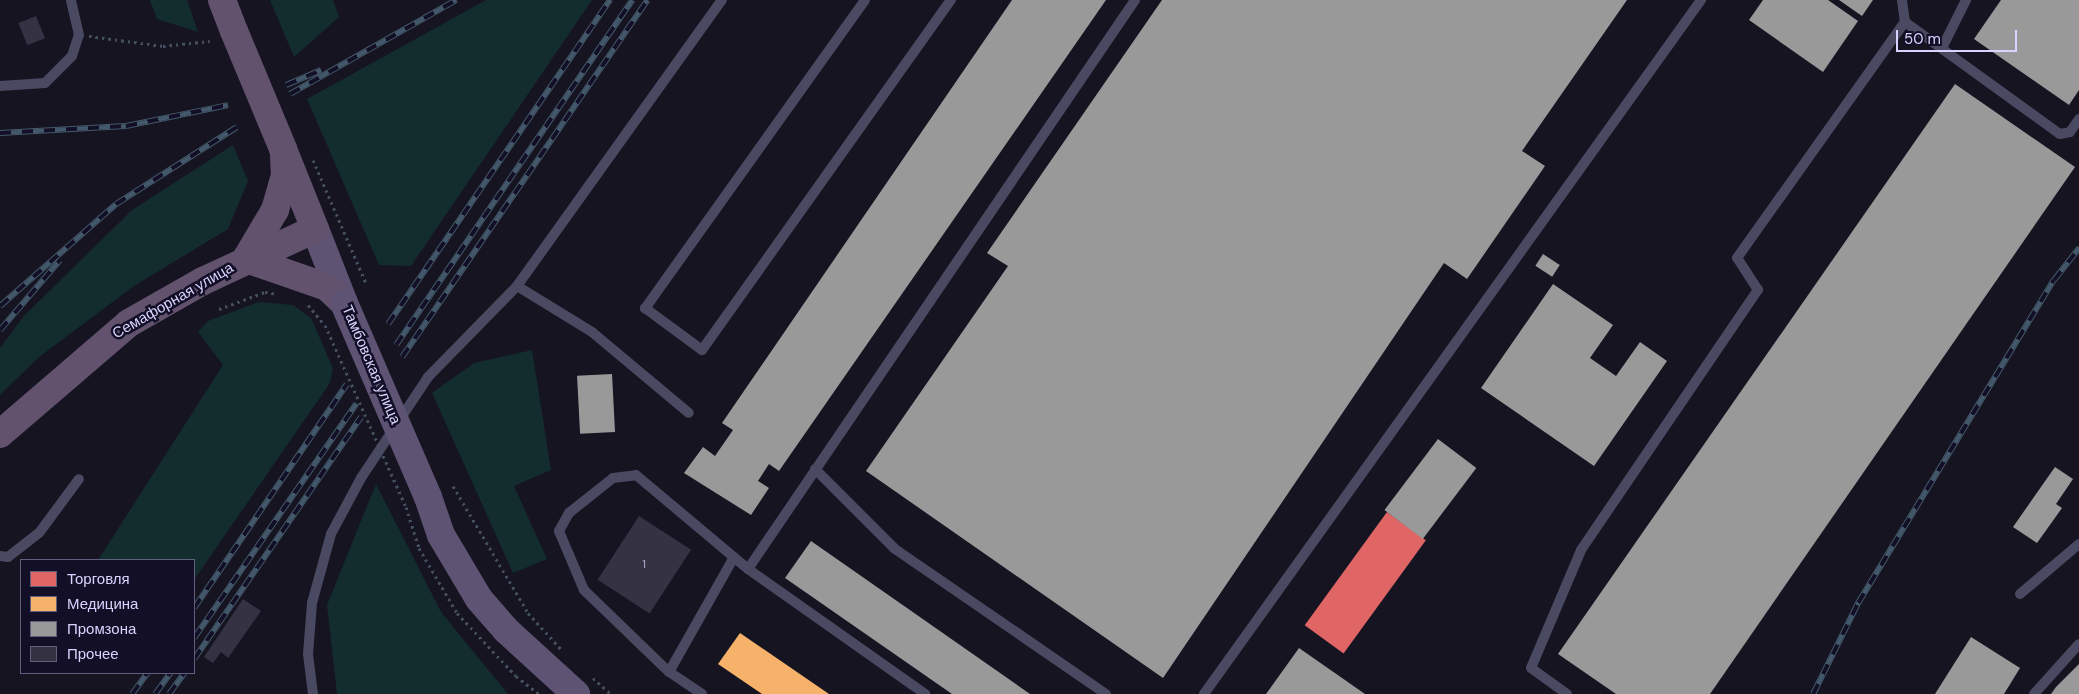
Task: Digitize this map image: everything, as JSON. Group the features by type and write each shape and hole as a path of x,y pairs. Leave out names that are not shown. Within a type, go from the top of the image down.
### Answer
{"highway":[{"name":"Тамбовская улица","path":"222,0 222,36 283,149 314,229"},
{"path":"283,149 285,176 275,210 246,259 327,287 344,303"},
{"name":"Семафорная улица","path":"0,434 129,323 246,259 314,229"}],"main road":[{"name":"Тамбовская улица","path":"314,229 344,303 417,502 441,535 479,598 519,643 581,683"}],"lane":[{"path":"0,86 45,83 72,56 79,34 71,0"},
{"path":"312,694 308,654 312,603 331,534 361,478 428,377 517,286 722,0"},
{"path":"865,0 645,308 702,350 951,0"},
{"path":"748,569 1134,0"},
{"path":"1204,694 1701,0"},
{"path":"1567,694 1530,668 1581,550 1758,290 1737,258 1905,22 1902,0"},
{"path":"1942,48 1966,0"},
{"path":"1905,22 2060,134 2070,132 2079,119"},
{"path":"517,286 592,332 689,413"},
{"path":"815,469 895,549 1106,694"},
{"path":"702,694 669,672 584,590 559,531 569,513 612,478 636,475 748,569 925,694"},
{"path":"0,556 8,556 39,533 80,479"},
{"path":"2020,594 2079,544"},
{"path":"669,672 734,557"},
{"path":"2034,694 2079,644"}],"path":[{"path":"79,34 162,46 222,36"},
{"path":"312,158 366,284"},
{"path":"218,309 265,292 282,295"},
{"path":"305,302 325,324 417,502"},
{"path":"452,486 523,604 566,654"},
{"path":"581,683 611,694"}],"green space":[{"path":"150,0 187,0 198,32 157,19"},
{"path":"270,0 333,0 339,17 294,57"},
{"path":"486,0 592,0 411,266 379,265 307,99"},
{"path":"233,145 248,181 228,229 134,286 39,357 0,395 0,348 23,317 132,210"},
{"path":"259,302 293,305 311,318 333,368 330,383 195,579 195,559 99,559 223,365 198,332 208,321"},
{"path":"532,350 551,470 514,486 547,559 513,573 432,393 474,363"},
{"path":"376,484 441,612 508,694 337,694 327,605"}],"building: Торговля":[{"path":"1387,512 1426,540 1344,653 1305,625"}],"building: Медицина":[{"path":"740,633 829,694 762,694 718,664"}],"building: Промзона":[{"path":"1012,0 1106,0 779,471 769,464 758,481 769,488 751,515 684,473 703,447 715,456 733,430 722,423"},
{"path":"1162,0 1627,0 1522,151 1545,166 1467,279 1444,263 1163,678 866,471 1008,266 987,253"},
{"path":"1763,0 1828,0 1858,21 1823,72 1749,20"},
{"path":"1839,0 1873,0 1862,16"},
{"path":"2001,0 2079,0 2079,90 2069,105 1974,39"},
{"path":"1955,84 2075,167 1710,694 1616,694 1558,654"},
{"path":"1543,254 1560,265 1552,277 1535,266"},
{"path":"1553,284 1613,325 1590,358 1616,376 1640,342 1667,361 1594,466 1481,388"},
{"path":"612,374 615,432 580,434 577,376"},
{"path":"1438,439 1476,468 1423,539 1384,510"},
{"path":"2055,467 2073,479 2056,504 2062,508 2037,543 2013,527"},
{"path":"811,541 1030,694 952,694 785,578"},
{"path":"1971,637 2020,668 2004,694 1935,694"},
{"path":"1299,648 1365,694 1266,694"},
{"path":"2079,664 2079,694 2051,694 2056,687"}],"building: Прочее":[{"path":"36,16 45,38 27,45 18,23"},
{"path":"639,516 691,550 650,614 598,580"},
{"path":"243,599 261,611 228,658 221,652 213,663 204,657"}],"railway":[{"path":"290,94 456,0"},
{"path":"388,324 610,0"},
{"path":"396,345 632,0"},
{"path":"402,357 647,0"},
{"path":"286,85 321,70"},
{"path":"0,133 126,126 228,105"},
{"path":"0,306 116,204 237,127"},
{"path":"1813,694 1858,603 2054,280 2079,248"},
{"path":"0,330 60,260"},
{"path":"195,607 347,384"},
{"path":"195,637 356,404"},
{"path":"195,658 361,417"},
{"path":"132,694 146,674"},
{"path":"155,694 169,674"},
{"path":"169,694 183,674"}]}
